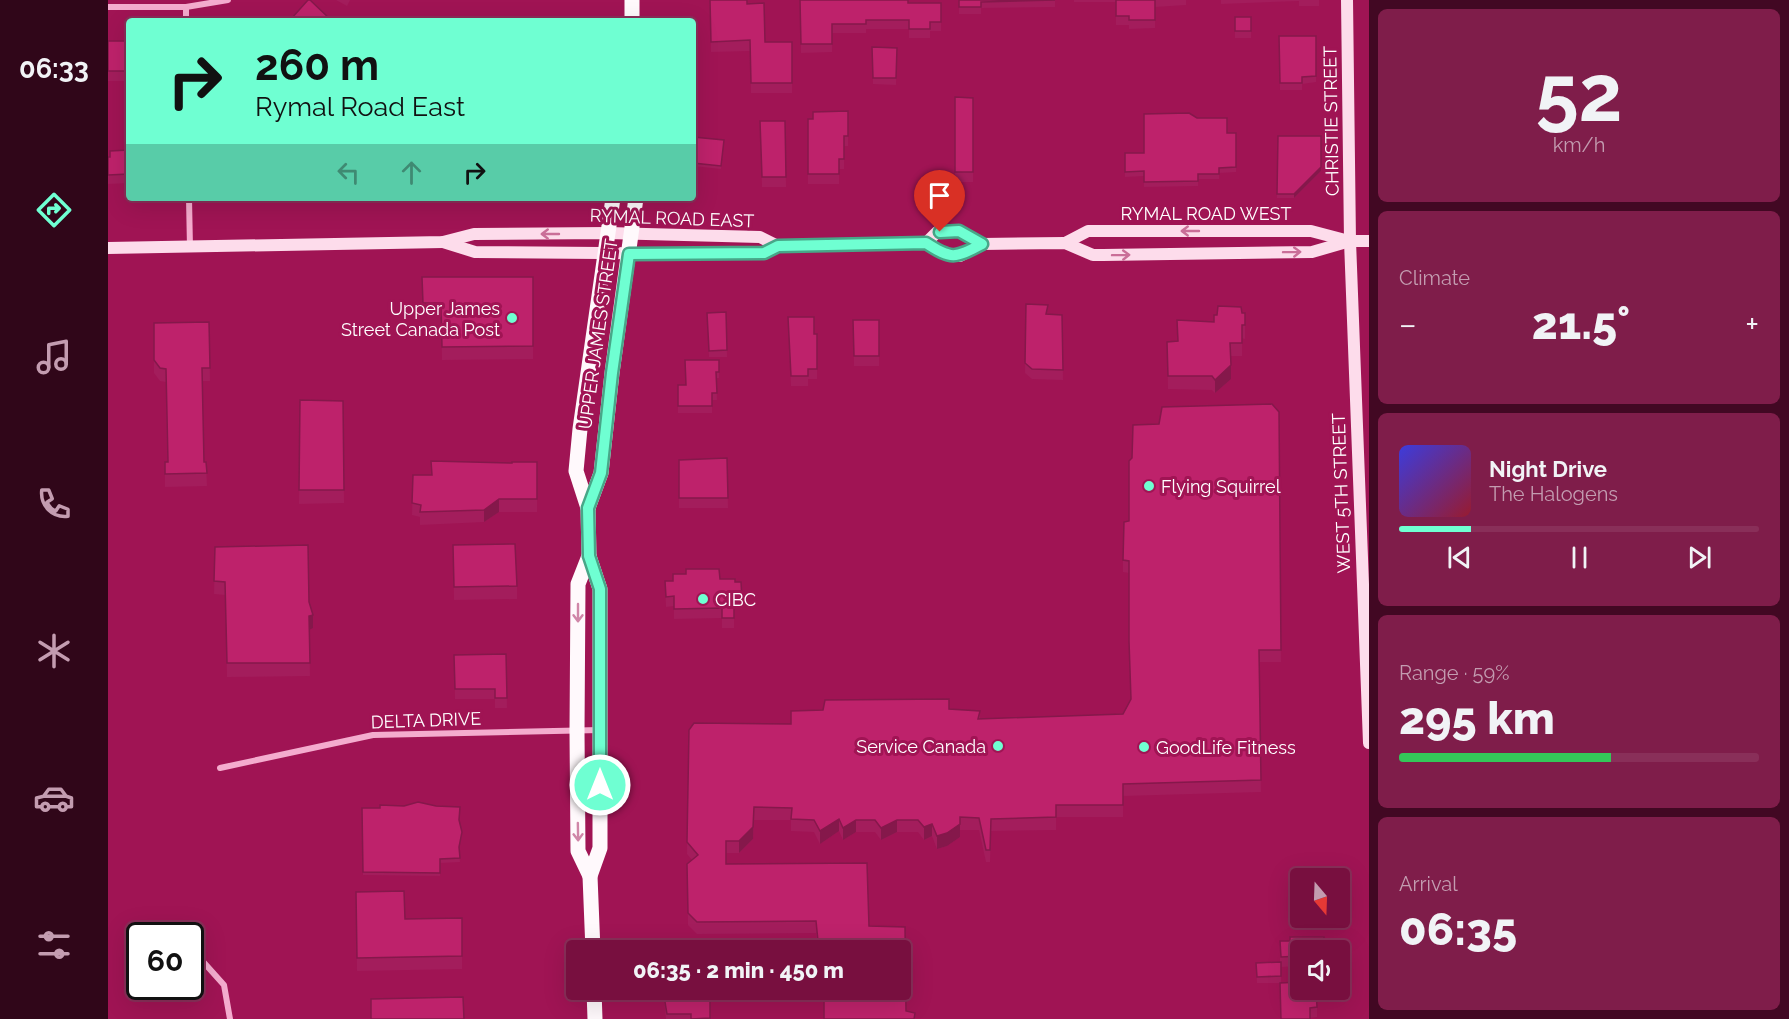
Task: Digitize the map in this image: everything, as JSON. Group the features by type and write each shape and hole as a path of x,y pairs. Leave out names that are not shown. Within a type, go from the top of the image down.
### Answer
{"main road":[{"path":"632,0 632,18"},
{"name":"CHRISTIE STREET","path":"1347,0 1350,241"},
{"name":"UPPER JAMES STREET","path":"593,940 590,876 600,848 600,589 589,556 588,508 576,471 613,201"},
{"name":"UPPER JAMES STREET","path":"588,508 601,473 636,201"},
{"name":"RYMAL ROAD WEST","path":"926,243 937,232 959,231 982,244"},
{"name":"RYMAL ROAD WEST","path":"1065,243 1088,231 1311,231 1350,241 1369,241"},
{"name":"RYMAL ROAD EAST","path":"108,248 443,242 474,234 608,233 760,237 778,246"},
{"name":"RYMAL ROAD WEST","path":"778,246 926,243 944,254 960,256 982,244 1065,243 1093,255 1103,255 1312,252 1350,241"},
{"name":"WEST 5TH STREET","path":"1350,241 1369,743"},
{"name":"RYMAL ROAD EAST","path":"443,242 475,252 629,254 764,253 778,246"},
{"name":"UPPER JAMES STREET","path":"589,556 578,584 577,731 578,851 590,876"},
{"path":"594,1000 595,1019"}],"street":[{"path":"108,7 186,7 228,0"},
{"path":"186,7 186,18"},
{"path":"189,201 190,248"},
{"name":"DELTA DRIVE","path":"220,768 374,735 600,730"},
{"path":"204,963 224,985 230,1019"}],"building":[{"path":"310,0 329,18 292,18"},
{"path":"710,0 747,0 747,4 764,3 765,42 792,42 792,83 751,83 750,40 711,42"},
{"path":"800,0 908,0 908,3 941,3 941,22 930,22 930,29 909,29 909,20 866,20 866,24 832,24 832,44 801,44"},
{"path":"959,0 1055,0 981,2 981,7 959,7"},
{"path":"1116,0 1155,0 1155,20 1129,20 1129,16 1116,16"},
{"path":"1235,17 1251,17 1251,31 1235,31"},
{"path":"1279,36 1316,36 1316,76 1302,77 1302,83 1280,83"},
{"path":"108,41 126,41 126,71 108,71"},
{"path":"872,47 897,48 896,78 873,78"},
{"path":"955,97 973,98 973,172 955,172"},
{"path":"848,111 848,136 844,136 844,159 839,159 839,174 808,174 808,119 813,119 813,112"},
{"path":"1189,113 1197,118 1227,118 1227,133 1236,133 1236,167 1219,168 1219,174 1198,174 1198,181 1144,182 1144,171 1125,172 1125,153 1144,153 1144,114"},
{"path":"760,121 785,121 786,177 762,177"},
{"path":"1278,136 1321,136 1321,167 1294,194 1277,194"},
{"path":"696,137 724,140 721,166 696,163"},
{"path":"126,150 126,174 108,175 110,151"},
{"path":"422,277 533,277 533,346 442,347 441,303 423,303"},
{"path":"1026,304 1048,305 1046,314 1062,315 1063,370 1032,369 1025,363"},
{"path":"1218,306 1241,307 1242,313 1245,313 1242,343 1230,343 1231,365 1215,380 1212,376 1168,376 1167,342 1178,341 1177,320 1214,322"},
{"path":"726,312 727,350 709,351 707,313"},
{"path":"788,317 814,317 814,334 817,334 817,369 808,369 808,376 791,376"},
{"path":"853,320 879,320 879,356 854,356"},
{"path":"209,322 210,368 202,368 204,462 206,462 207,473 165,474 165,462 168,462 166,369 160,368 154,360 154,323"},
{"path":"685,360 719,360 719,372 716,372 717,393 712,393 712,406 678,406 678,385 686,385"},
{"path":"300,400 343,401 344,490 299,490"},
{"path":"1272,404 1279,412 1281,650 1259,650 1261,780 1123,784 1123,805 1056,805 1056,817 991,819 990,850 986,850 979,818 960,817 960,824 947,833 937,836 932,824 924,827 918,820 897,820 881,828 875,820 856,820 843,828 839,819 820,831 814,820 791,819 792,808 754,807 753,827 739,841 726,841 726,864 867,863 869,926 905,927 905,940 818,940 816,921 697,922 688,913 687,864 698,855 687,842 689,730 694,723 791,724 791,711 823,710 825,700 949,699 949,709 980,711 978,719 1123,714 1131,699 1129,561 1123,560 1124,522 1129,521 1129,461 1132,458 1133,425 1159,424 1162,407"},
{"path":"727,458 728,498 679,498 679,460"},
{"path":"431,461 537,462 537,499 499,499 484,510 420,512 421,505 412,503 413,475 432,475"},
{"path":"515,544 517,586 454,587 453,545"},
{"path":"308,545 309,602 313,615 309,616 310,663 227,663 225,582 214,581 215,547"},
{"name":"CIBC","path":"686,569 719,569 720,579 735,579 735,582 741,582 742,599 734,599 734,618 722,618 722,608 674,609 674,596 666,597 665,581 673,581 673,574 686,574"},
{"path":"506,654 507,698 495,698 495,689 455,689 454,655"},
{"path":"418,802 436,806 460,807 459,820 462,832 459,847 460,858 440,859 440,873 363,872 362,808 380,808 380,805 404,806"},
{"path":"404,891 405,919 462,918 462,956 357,958 356,892"},
{"path":"1290,937 1324,937 1324,940 1290,940"},
{"path":"1280,941 1290,941 1290,957 1281,957"},
{"path":"1281,962 1281,976 1257,977 1256,963"},
{"path":"1290,982 1290,1000 1317,1000 1317,1007 1310,1008 1310,1019 1281,1019 1280,983"},
{"path":"463,997 464,1019 371,1019 371,999"},
{"path":"665,1000 710,1000 710,1018 691,1019 691,1014 667,1014"},
{"path":"824,1000 906,1000 906,1011 915,1013 914,1019 824,1019"}],"place":[{"name":"Upper James Street Canada Post","path":"512,318"},
{"name":"Flying Squirrel","path":"1149,486"},
{"name":"CIBC","path":"703,599"},
{"name":"Service Canada","path":"998,746"},
{"name":"GoodLife Fitness","path":"1144,747"}],"route":[{"path":"600,785 600,589 589,556 588,508 601,473 603,442 629,254 764,253 778,246 926,243 944,254 960,256 982,244 959,231 940,232"}]}
